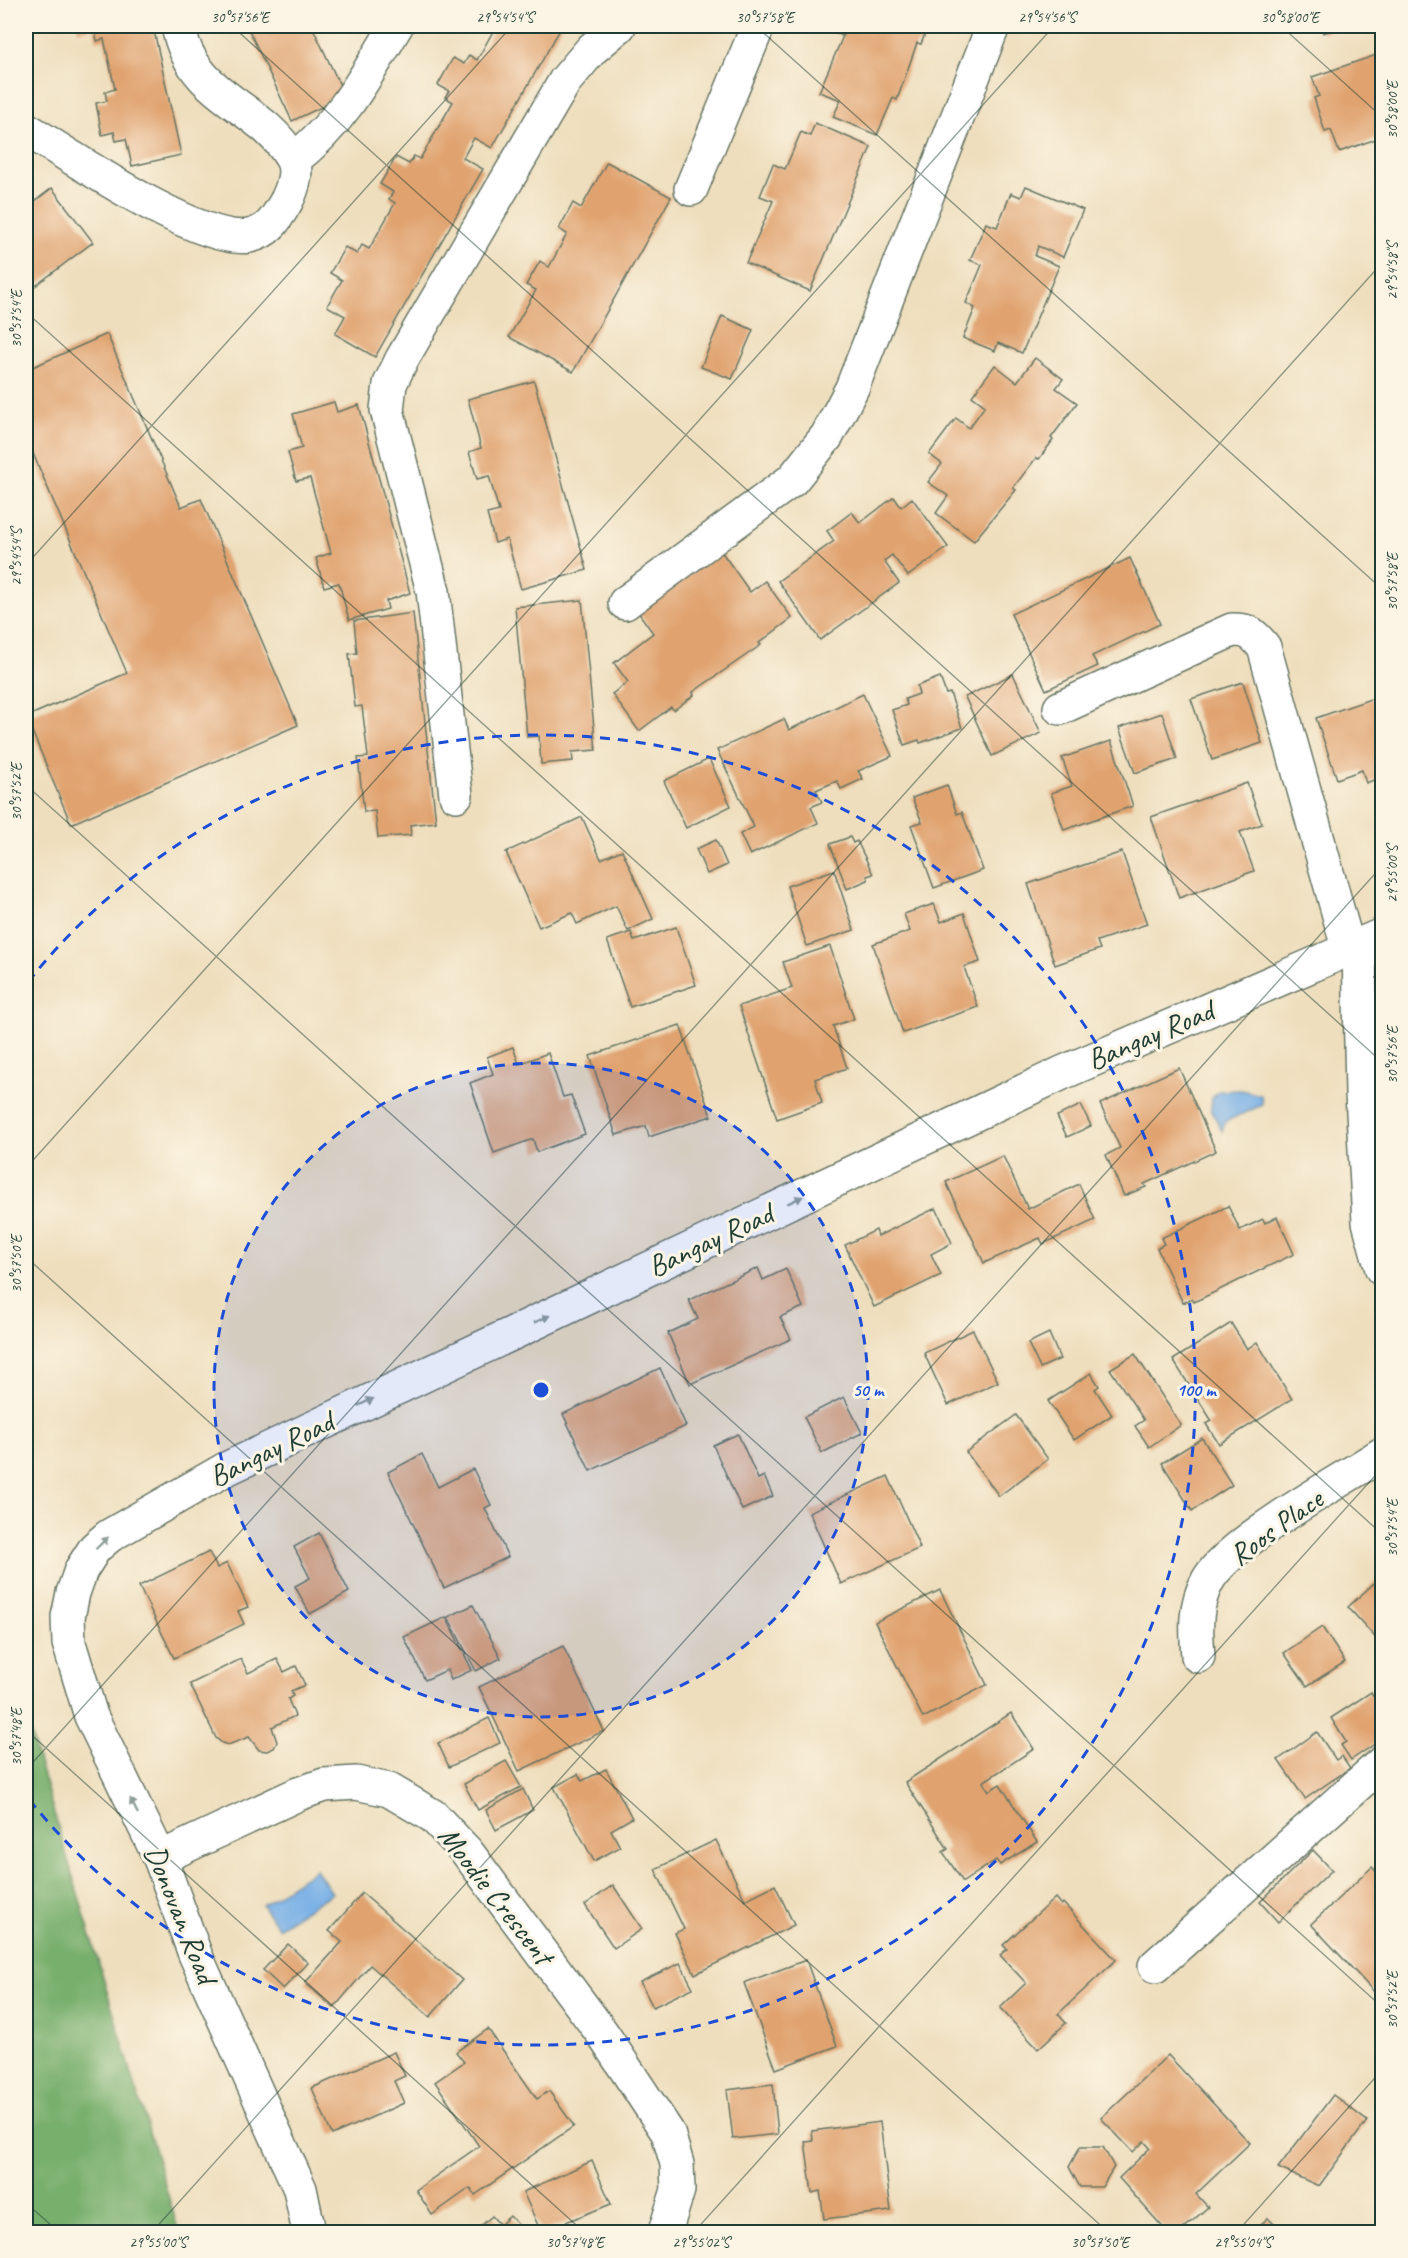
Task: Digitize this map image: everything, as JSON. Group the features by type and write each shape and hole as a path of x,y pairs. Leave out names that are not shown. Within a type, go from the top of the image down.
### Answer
{"street":[{"path":"26,129 172,215 216,234 248,237 269,229 291,192 295,179 293,160 283,146 261,125 207,83 191,62 181,41 178,26"},
{"path":"293,160 332,127 351,102 396,26"},
{"path":"456,795 433,591 387,410 390,384 402,359 565,81 592,49 618,26"},
{"path":"691,189 758,26"},
{"path":"625,603 792,480 827,436 852,388 993,26"},
{"path":"1060,708 1232,630 1245,629 1254,635 1264,647 1364,944 1362,1094 1369,1222 1383,1269"},
{"name":"Bangay Road","path":"73,1593 95,1548 109,1536 224,1470 1062,1073 1364,944"},
{"name":"Roos Place","path":"1198,1656 1196,1616 1208,1580 1234,1551 1383,1454"},
{"name":"Donovan Road","path":"73,1593 68,1617 69,1643 91,1716 160,1858 195,1954 300,2189 309,2232"},
{"path":"1155,1966 1383,1763"},
{"name":"Moodie Crescent","path":"160,1858 298,1794 324,1785 356,1783 389,1790 433,1816 467,1852 595,2023 668,2133 677,2164 678,2190 665,2232"}],"green space":[{"path":"26,1719 179,2232 26,2232"}],"water":[{"path":"1241,1090 1261,1095 1262,1105 1226,1121 1222,1131 1211,1109 1212,1098 1219,1091"},
{"path":"316,1869 332,1893 278,1928 262,1905"}],"building":[{"path":"77,26 153,26 181,155 132,166 126,139 116,141 114,132 102,135 96,103 107,101 105,92 115,89 104,39 97,41 94,27 78,31"},
{"path":"247,26 312,26 345,96 292,121"},
{"path":"496,26 562,26 492,148 474,138 463,158 483,169 375,357 335,334 345,316 327,306 342,280 330,273 345,247 357,254 362,245 369,249 395,203 389,199 393,192 380,184 396,157 409,164 414,156 420,159 453,102 445,97 449,91 438,85 453,58 464,64 469,55 477,60"},
{"path":"832,26 928,26 921,44 917,43 897,100 893,98 877,135 833,117 841,100 819,92 843,36 830,31"},
{"path":"1321,26 1345,26 1323,33"},
{"path":"1382,53 1382,137 1339,152 1331,130 1325,132 1314,98 1319,96 1312,77"},
{"path":"815,123 871,147 810,291 746,263 773,201 760,196 773,164 785,169 801,132 810,136"},
{"path":"607,162 671,197 573,372 509,337 536,290 526,285 540,261 549,267 567,234 559,229 573,203 581,208"},
{"path":"1026,186 1083,210 1063,257 1038,246 1035,256 1059,266 1022,353 998,343 995,351 963,338 975,308 966,303 982,265 970,260 986,223 997,227 1011,193 1021,197"},
{"path":"52,188 93,242 26,293 26,208"},
{"path":"722,316 753,330 732,379 701,367"},
{"path":"107,334 181,507 201,499 298,725 71,824 26,717 127,673 26,437 26,370"},
{"path":"1035,358 1063,379 1056,388 1077,403 1051,438 1053,440 1039,459 1036,458 1013,488 1016,490 974,541 936,513 948,496 928,482 942,464 929,454 956,418 969,428 985,406 972,396 995,365 1017,382"},
{"path":"534,381 587,570 521,589 507,539 495,543 487,514 499,511 489,476 477,479 469,452 481,448 468,399"},
{"path":"334,402 337,412 359,405 410,593 386,601 388,609 349,620 339,583 324,587 316,558 331,553 310,478 296,481 288,452 302,448 293,414"},
{"path":"894,497 901,507 912,498 948,547 908,576 892,555 884,561 899,583 820,640 778,581 834,541 827,531 852,512 860,523"},
{"path":"721,551 750,592 765,581 792,618 759,643 761,645 693,692 694,695 674,710 671,707 639,731 612,694 628,682 614,663 653,633 638,612"},
{"path":"1130,558 1160,624 1092,656 1098,666 1046,690 1011,614"},
{"path":"582,600 596,750 572,752 573,761 541,764 539,736 527,737 515,607"},
{"path":"413,613 436,822 410,825 411,835 378,838 375,811 364,812 358,758 368,757 362,706 355,707 349,654 357,653 354,621"},
{"path":"1013,674 1041,733 992,756 965,697"},
{"path":"940,677 946,694 950,693 962,728 920,743 919,740 904,745 892,710 907,705 905,699 919,694 917,686"},
{"path":"1243,682 1262,743 1212,760 1191,699"},
{"path":"863,694 892,756 858,771 863,779 841,789 837,781 816,790 822,802 811,807 818,823 750,855 740,834 754,827 717,750 784,719 789,730"},
{"path":"1382,695 1382,777 1366,783 1362,770 1337,779 1316,718"},
{"path":"1162,713 1177,759 1135,773 1119,728"},
{"path":"1111,741 1133,806 1064,830 1051,793 1072,786 1062,758"},
{"path":"709,759 731,806 686,828 664,781"},
{"path":"1247,783 1262,824 1240,832 1254,871 1179,898 1151,817"},
{"path":"947,785 957,814 962,812 983,870 934,888 911,825 922,822 912,798"},
{"path":"582,817 601,859 622,850 653,919 628,931 616,906 577,924 572,913 539,927 506,852"},
{"path":"850,837 853,843 857,841 873,874 867,876 868,880 847,889 830,844"},
{"path":"716,840 727,865 707,874 696,849"},
{"path":"1122,852 1147,924 1097,941 1100,949 1055,965 1028,884"},
{"path":"834,870 854,930 807,946 787,886"},
{"path":"934,904 941,922 964,913 980,962 964,967 978,1007 903,1033 873,944 910,931 904,914"},
{"path":"676,927 696,985 630,1007 607,940 631,932 634,941"},
{"path":"830,946 854,1019 833,1026 847,1068 815,1079 822,1103 777,1119 739,1006 792,988 783,962"},
{"path":"680,1025 711,1116 649,1137 646,1126 616,1135 590,1056"},
{"path":"513,1047 519,1064 548,1053 563,1097 571,1095 585,1134 537,1152 533,1139 494,1153 470,1083 493,1074 487,1057"},
{"path":"1179,1068 1216,1151 1144,1184 1146,1187 1124,1196 1106,1155 1120,1148 1100,1104"},
{"path":"1081,1105 1091,1126 1067,1137 1057,1116"},
{"path":"1003,1156 1028,1209 1079,1184 1095,1220 1043,1244 1040,1238 984,1263 946,1182"},
{"path":"1228,1206 1240,1230 1263,1219 1265,1223 1277,1217 1294,1254 1194,1302 1192,1299 1183,1303 1157,1248 1164,1244 1161,1238"},
{"path":"936,1208 952,1243 931,1254 941,1275 874,1307 845,1245 876,1230 878,1236"},
{"path":"758,1268 763,1280 786,1269 803,1307 780,1317 791,1339 690,1384 668,1333 698,1319 689,1300"},
{"path":"1231,1323 1247,1349 1257,1342 1292,1399 1219,1444 1206,1424 1212,1421 1173,1360"},
{"path":"973,1330 998,1382 948,1405 924,1353"},
{"path":"1049,1333 1060,1359 1040,1368 1028,1343"},
{"path":"1135,1354 1181,1425 1149,1447 1135,1426 1144,1420 1110,1369"},
{"path":"660,1368 686,1426 590,1471 563,1414"},
{"path":"1091,1373 1099,1386 1095,1389 1112,1415 1074,1440 1048,1401"},
{"path":"844,1397 862,1433 822,1453 804,1417"},
{"path":"1016,1415 1048,1459 999,1496 966,1452"},
{"path":"738,1434 758,1479 764,1476 773,1496 742,1510 713,1445"},
{"path":"1202,1438 1232,1485 1192,1511 1162,1463"},
{"path":"422,1454 438,1487 473,1469 491,1505 485,1508 508,1557 444,1588 388,1472"},
{"path":"888,1476 920,1548 841,1584 809,1512"},
{"path":"319,1533 349,1592 310,1614 295,1586 310,1578 294,1547"},
{"path":"209,1552 217,1568 227,1563 248,1607 238,1611 244,1624 174,1658 139,1586"},
{"path":"1382,1576 1382,1645 1348,1607"},
{"path":"940,1590 987,1685 923,1718 875,1622"},
{"path":"473,1605 501,1658 476,1671 448,1617"},
{"path":"446,1617 472,1670 451,1680 447,1670 425,1680 404,1637"},
{"path":"1322,1627 1345,1662 1307,1686 1284,1653"},
{"path":"563,1646 604,1731 519,1771 479,1687"},
{"path":"241,1659 248,1673 277,1659 284,1672 296,1666 305,1685 291,1691 293,1696 288,1699 295,1716 272,1727 277,1742 274,1748 267,1751 259,1750 249,1737 228,1745 216,1738 190,1684"},
{"path":"1371,1692 1382,1710 1382,1739 1351,1760 1341,1745 1346,1742 1331,1718"},
{"path":"1011,1713 1034,1749 983,1782 989,1791 1000,1784 1037,1842 1000,1865 996,1860 963,1882 943,1852 948,1849 905,1782"},
{"path":"489,1718 500,1743 449,1767 438,1743"},
{"path":"1317,1732 1336,1760 1342,1756 1350,1768 1305,1799 1278,1760"},
{"path":"506,1761 521,1787 478,1810 464,1784"},
{"path":"606,1769 632,1818 611,1830 620,1847 594,1861 554,1787 578,1774 582,1781"},
{"path":"523,1789 533,1810 496,1830 486,1810"},
{"path":"716,1840 745,1900 775,1885 794,1925 695,1974 675,1933 684,1929 655,1869"},
{"path":"1313,1850 1332,1870 1278,1922 1260,1902"},
{"path":"1372,1867 1382,1878 1382,1987 1376,1994 1311,1924"},
{"path":"613,1885 642,1929 614,1948 585,1905"},
{"path":"362,1893 462,1980 430,2017 370,1965 334,2008 305,1983 342,1942 329,1931"},
{"path":"1055,1898 1061,1905 1063,1903 1116,1960 1058,2014 1066,2023 1038,2049 1000,2008 1026,1983 1000,1955 1007,1949 1003,1945"},
{"path":"288,1944 308,1963 283,1989 263,1970"},
{"path":"806,1960 837,2046 776,2069 744,1983"},
{"path":"680,1963 693,1988 653,2007 640,1982"},
{"path":"488,2029 537,2099 549,2091 574,2126 475,2195 470,2188 432,2215 416,2190 479,2146 435,2082 464,2062 456,2052"},
{"path":"394,2052 405,2076 394,2081 404,2103 332,2135 312,2088"},
{"path":"1168,2055 1250,2143 1196,2194 1208,2207 1180,2232 1167,2232 1119,2178 1150,2148 1144,2141 1133,2152 1101,2118"},
{"path":"773,2084 778,2134 733,2139 727,2090"},
{"path":"1333,2095 1367,2121 1319,2186 1278,2168"},
{"path":"880,2122 891,2211 824,2219 820,2191 812,2193 805,2141 813,2140 812,2131"},
{"path":"1080,2147 1103,2147 1114,2167 1102,2187 1080,2187 1069,2167"},
{"path":"592,2161 611,2204 541,2232 523,2192"},
{"path":"492,2216 500,2225 510,2216 525,2232 474,2232"},
{"path":"1268,2218 1282,2232 1252,2232"}]}
